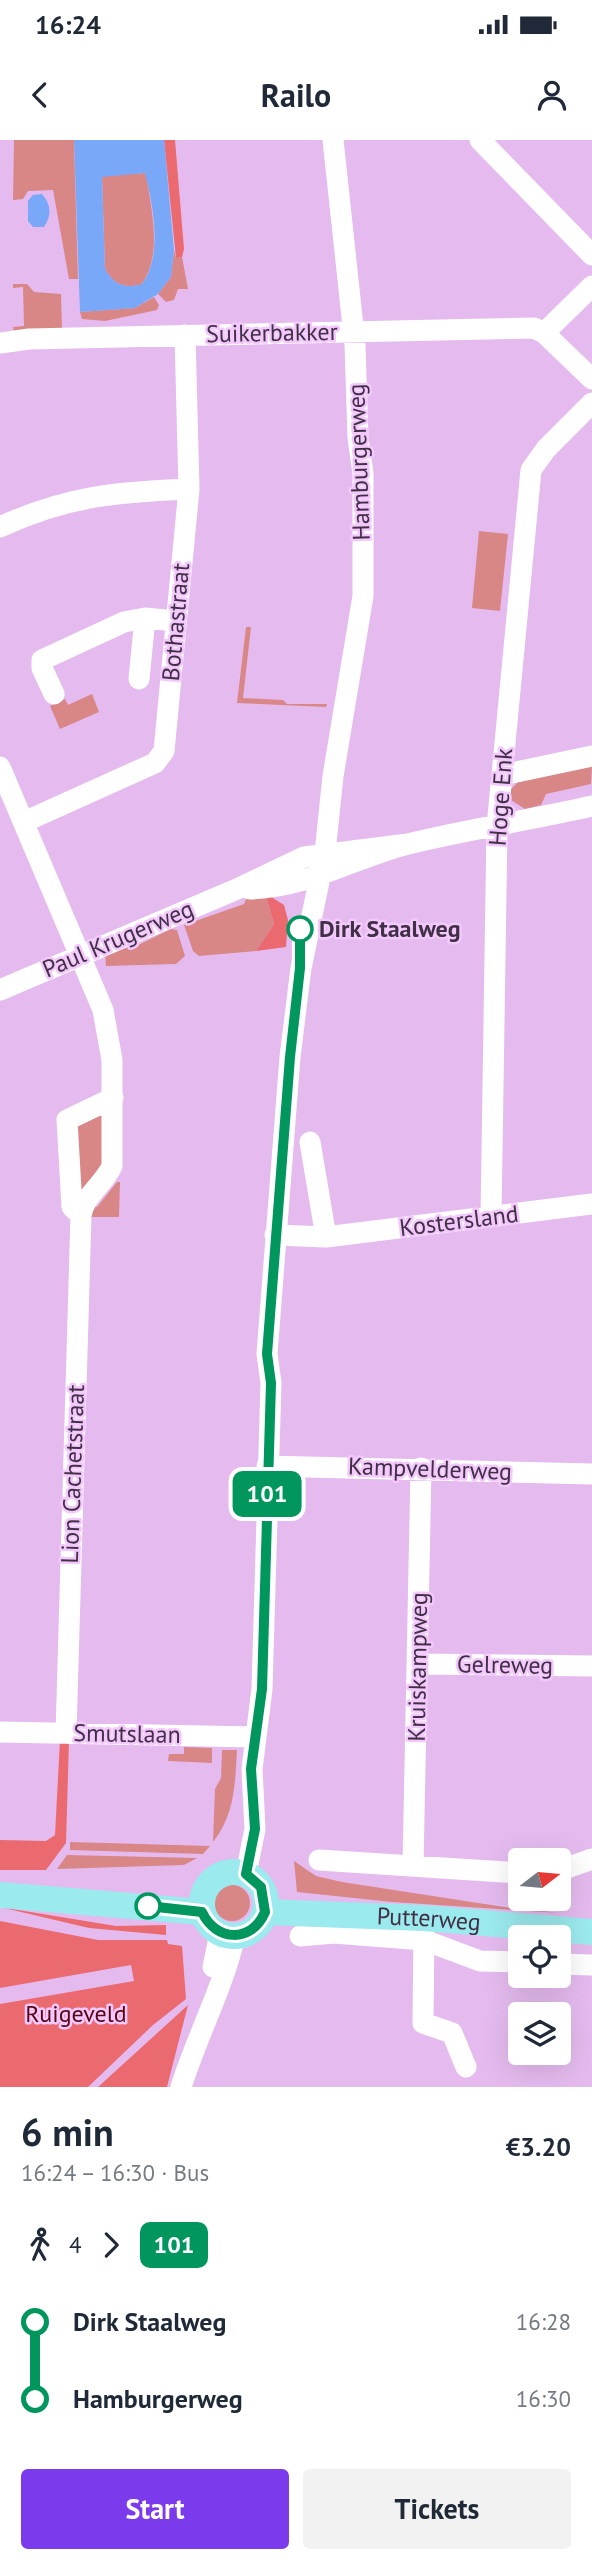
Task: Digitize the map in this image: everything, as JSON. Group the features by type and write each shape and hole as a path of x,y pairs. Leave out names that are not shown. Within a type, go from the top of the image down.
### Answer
{"main road":[{"path":"239,1873 256,1880 265,1904 251,1931 227,1934 206,1921 203,1903 213,1878 239,1873"},
{"path":"0,1895 203,1903"},
{"name":"Putterweg","path":"265,1904 592,1918"},
{"name":"Putterweg","path":"265,1904 424,1929 592,1932"}],"street":[{"path":"480,140 592,255"},
{"name":"Hamburgerweg","path":"239,1873 244,1811 252,1790 255,1737 262,1689 271,1383 267,1354 275,1235 300,968 309,880 333,776 363,596 363,473 358,438 353,331 333,142"},
{"path":"592,286 544,333 592,379"},
{"name":"Suikerbakker","path":"0,343 29,339 353,331 534,328 544,333"},
{"name":"Bothastraat","path":"24,822 155,763 164,751 189,489 185,335"},
{"name":"Hoge Enk","path":"491,1217 497,827 531,470 546,449 592,403"},
{"path":"0,527 36,510 85,497 189,489"},
{"path":"139,679 145,618"},
{"path":"54,694 42,668 42,660 124,622 145,618 176,621"},
{"path":"502,775 592,756"},
{"path":"0,766 103,1010 112,1060 112,1166 106,1179 82,1205 81,1215"},
{"path":"314,855 408,844 592,806"},
{"path":"309,880 355,861 408,844"},
{"name":"Paul Krugerweg","path":"0,990 314,855"},
{"name":"Paul Krugerweg","path":"237,889 309,880"},
{"name":"Lion Cachetstraat","path":"66,1733 81,1215 72,1207 67,1120 113,1098"},
{"path":"310,1142 326,1237"},
{"name":"Kostersland","path":"275,1235 326,1237 592,1204"},
{"name":"Kampvelderweg","path":"267,1466 592,1474"},
{"name":"Kruiskampweg","path":"413,1866 421,1468"},
{"name":"Gelreweg","path":"418,1664 592,1666"},
{"name":"Smutslaan","path":"0,1732 255,1737"},
{"path":"571,1866 592,1859"},
{"path":"319,1860 508,1872"},
{"path":"424,1929 423,2023 452,2033 466,2067"},
{"path":"300,1936 424,1929 481,1961 508,1962"},
{"path":"181,2087 207,2015 227,1934"},
{"path":"571,1964 592,1965"}],"shaded area":[{"path":"14,140 74,140 78,279 69,279 53,190 28,191 23,199 13,200"},
{"path":"146,173 154,230 152,259 142,284 125,286 112,279 105,269 102,176"},
{"path":"174,250 176,258 182,257 188,289 178,289 174,300 166,302 158,294 171,277"},
{"path":"13,284 27,284 34,292 61,294 62,329 14,331 13,327 24,326 23,287 13,288"},
{"path":"154,297 159,305 157,310 105,321 82,319 80,312 135,308"},
{"path":"479,531 508,534 500,611 472,608"},
{"path":"246,627 251,627 243,698 283,700 287,704 327,704 326,707 237,703"},
{"path":"92,694 99,712 60,729 50,706 65,699 68,705"},
{"path":"592,766 591,784 546,794 541,805 525,809 511,800 511,789 518,782"},
{"path":"265,893 274,924 256,951 199,956 193,951 184,925 244,904 247,897"},
{"path":"171,929 177,930 185,956 176,964 106,966 105,953 124,943 132,948"},
{"path":"107,1107 104,1171 77,1200 76,1121"},
{"path":"117,1182 120,1182 119,1217 91,1217 91,1207 97,1207"},
{"path":"184,1747 212,1748 212,1763 168,1761 169,1754 184,1754"},
{"path":"222,1750 237,1750 235,1775 230,1810 213,1842 215,1789 221,1778"},
{"path":"70,1842 210,1846 203,1854 70,1850"},
{"path":"67,1855 197,1858 184,1865 57,1869"},
{"path":"294,1861 316,1876 342,1882 508,1907 508,1910 392,1902 297,1892"},
{"path":"232,1885 245,1890 250,1903 245,1916 232,1921 219,1916 214,1903 219,1890"}],"green space":[{"path":"164,140 175,140 184,249 182,257 176,258"},
{"path":"265,893 284,905 288,920 286,947 256,951 274,924"},
{"path":"60,1740 69,1741 66,1843 46,1870 0,1870 0,1840 46,1841 55,1835"},
{"path":"0,1907 116,1926 166,1925 166,1935 89,1928"},
{"name":"Ruigeveld","path":"0,1921 98,1940 167,1940 168,1944 182,1946 186,1999 153,2025 88,2087 0,2087 0,2004 134,1981 131,1965 0,1988"},
{"path":"188,2005 167,2087 98,2087"}],"water":[{"path":"74,140 164,140 174,250 171,277 158,294 135,308 80,312","holes":["145,173 154,230 152,259 142,284 125,286 112,279 105,269 102,177"]},
{"path":"42,194 49,206 48,219 44,227 33,227 28,221 28,201 33,195"}],"bus line":[{"name":"101","path":"148,1906 202,1912 212,1928 235,1936 251,1931 265,1912 265,1895 261,1887 246,1874 255,1829 251,1769 262,1689 271,1383 267,1354 273,1255 300,968 300,929"}],"place":[{"name":"Dirk Staalweg","path":"300,929"}]}
